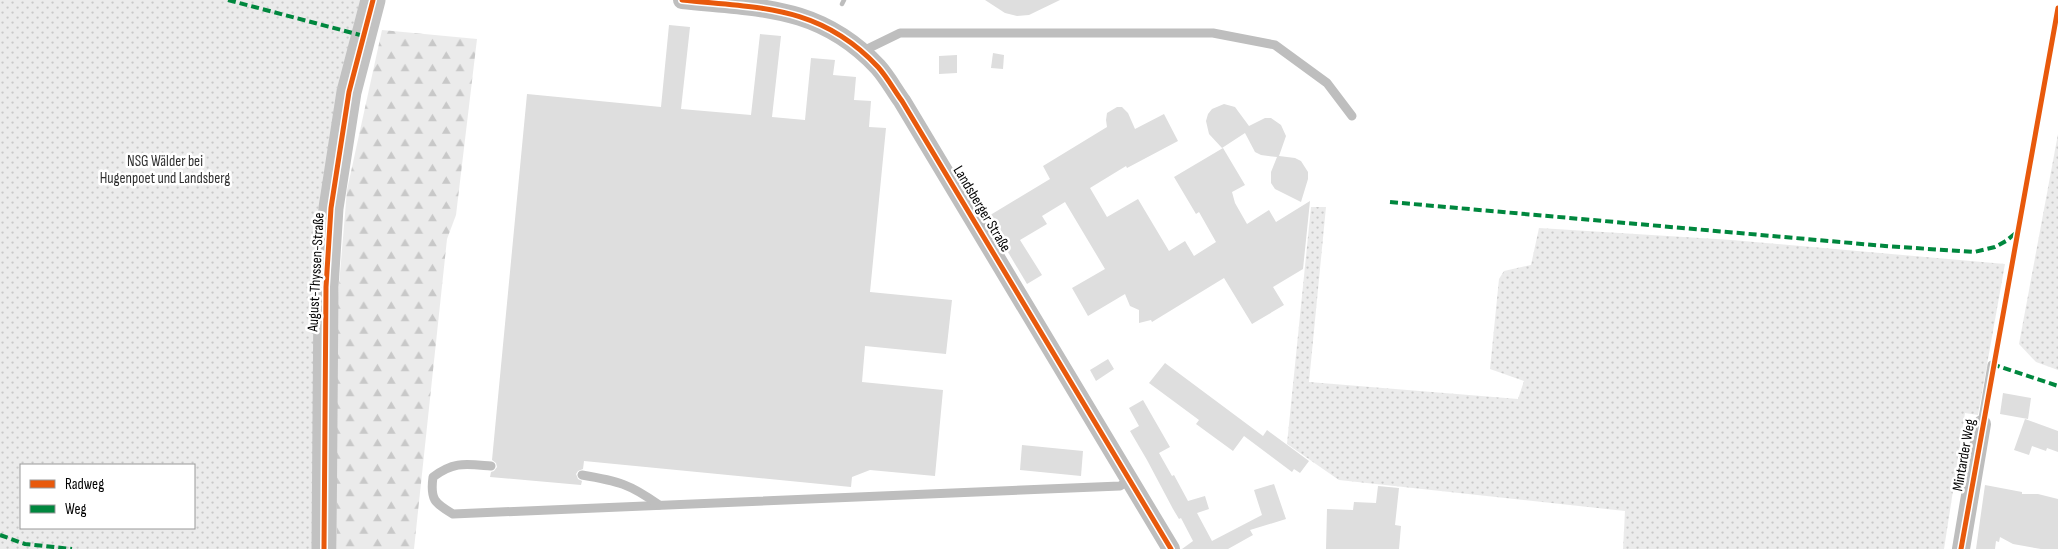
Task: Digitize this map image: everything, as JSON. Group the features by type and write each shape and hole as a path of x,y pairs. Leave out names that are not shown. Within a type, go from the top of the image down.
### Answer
{"main road":[{"name":"August-Thyssen-Straße","path":"324,549 326,287 331,208 349,92 373,0"}],"street":[{"name":"Landsberger Straße","path":"682,0 772,9 800,15 823,25 861,52 879,68 902,101 1171,549"},
{"name":"Mintarder Weg","path":"1961,549 1982,424"}],"lane":[{"path":"861,52 900,34 1213,33 1275,45 1327,83 1352,116"},
{"name":"Mintarder Weg","path":"1982,424 1992,366"},
{"path":"491,466 463,464 446,467 433,477 431,492 436,504 452,514 1120,486 1130,479"},
{"path":"582,475 619,482 639,491 660,505"}],"green space":[{"name":"NSG Wälder bei Hugenpoet und Landsberg","path":"0,0 369,0 347,90 317,549 0,549"},
{"path":"382,30 477,39 456,215 447,239 414,549 337,549 335,333 347,190"},
{"path":"2058,134 2058,370 2036,362 2019,344"},
{"path":"1311,207 1326,207 1309,382 1518,399 1524,381 1490,369 1499,279 1504,271 1531,265 1539,228 1732,240 2005,264 1978,415 1965,413 1944,549 1623,549 1625,511 1339,480 1287,444"}],"building":[{"path":"985,0 1060,0 1029,15 1017,16 1005,13"},
{"path":"669,25 690,27 681,109 751,115 760,34 781,36 772,117 805,120 811,58 835,60 833,75 856,77 854,100 871,101 869,127 886,128 870,292 952,300 946,354 865,346 862,382 943,390 935,476 870,470 852,477 851,487 584,461 583,469 576,474 578,479 582,481 581,485 490,477 491,472 497,467 496,463 492,460 527,94 661,107"},
{"path":"993,53 1004,55 1003,69 991,68"},
{"path":"957,55 957,73 939,74 939,56"},
{"path":"1224,104 1235,107 1249,126 1265,118 1271,118 1281,125 1286,136 1279,156 1295,158 1301,161 1308,172 1308,179 1301,202 1275,189 1271,183 1271,172 1277,157 1261,155 1255,152 1245,133 1222,148 1209,134 1206,121 1208,114 1212,109"},
{"path":"1117,107 1122,107 1128,113 1135,129 1164,114 1178,141 1127,168 1126,166 1090,188 1107,217 1138,199 1169,251 1185,241 1194,256 1216,242 1199,212 1196,214 1174,177 1223,148 1245,185 1232,192 1235,203 1247,224 1269,210 1276,222 1310,201 1303,269 1273,287 1284,305 1252,324 1224,278 1152,322 1151,320 1139,323 1139,310 1130,306 1125,294 1088,316 1072,288 1105,269 1065,202 1042,216 1047,224 1020,240 1042,275 1027,284 987,217 1050,179 1043,166 1107,127 1107,113"},
{"path":"1108,359 1114,369 1096,381 1090,370"},
{"path":"1165,363 1263,436 1267,430 1309,461 1300,473 1294,469 1292,472 1244,436 1233,451 1196,424 1199,420 1149,383"},
{"path":"2003,393 2031,398 2028,419 2000,414"},
{"path":"1143,400 1170,447 1159,453 1188,501 1205,496 1209,509 1197,513 1212,541 1262,515 1254,490 1274,484 1286,519 1250,530 1253,535 1228,549 1182,549 1193,541 1130,431 1139,426 1129,408"},
{"path":"2025,419 2058,431 2058,452 2047,448 2046,451 2032,446 2029,455 2014,450"},
{"path":"1022,445 1083,451 1081,476 1020,470"},
{"path":"1985,485 2022,492 2022,494 2038,494 2058,499 2058,549 2041,549 2013,544 2000,537 1999,542 1996,541 1995,549 1976,549"},
{"path":"1378,486 1399,488 1395,525 1401,526 1399,549 1326,549 1327,509 1353,510 1354,502 1376,503"}],"waterway":[{"path":"842,4 844,0"}],"marked path":[{"path":"228,0 364,36"},
{"path":"1390,202 1885,246 1974,252 1995,247 2017,232"},
{"path":"1992,364 2058,386"},
{"path":"0,535 25,544 72,549"}],"cycle path":[{"path":"324,549 326,287 331,208 349,92 373,0"},
{"path":"682,0 763,8 811,21 834,32 856,47 878,67 902,101 1171,549"},
{"path":"1961,549 2058,8"}]}
